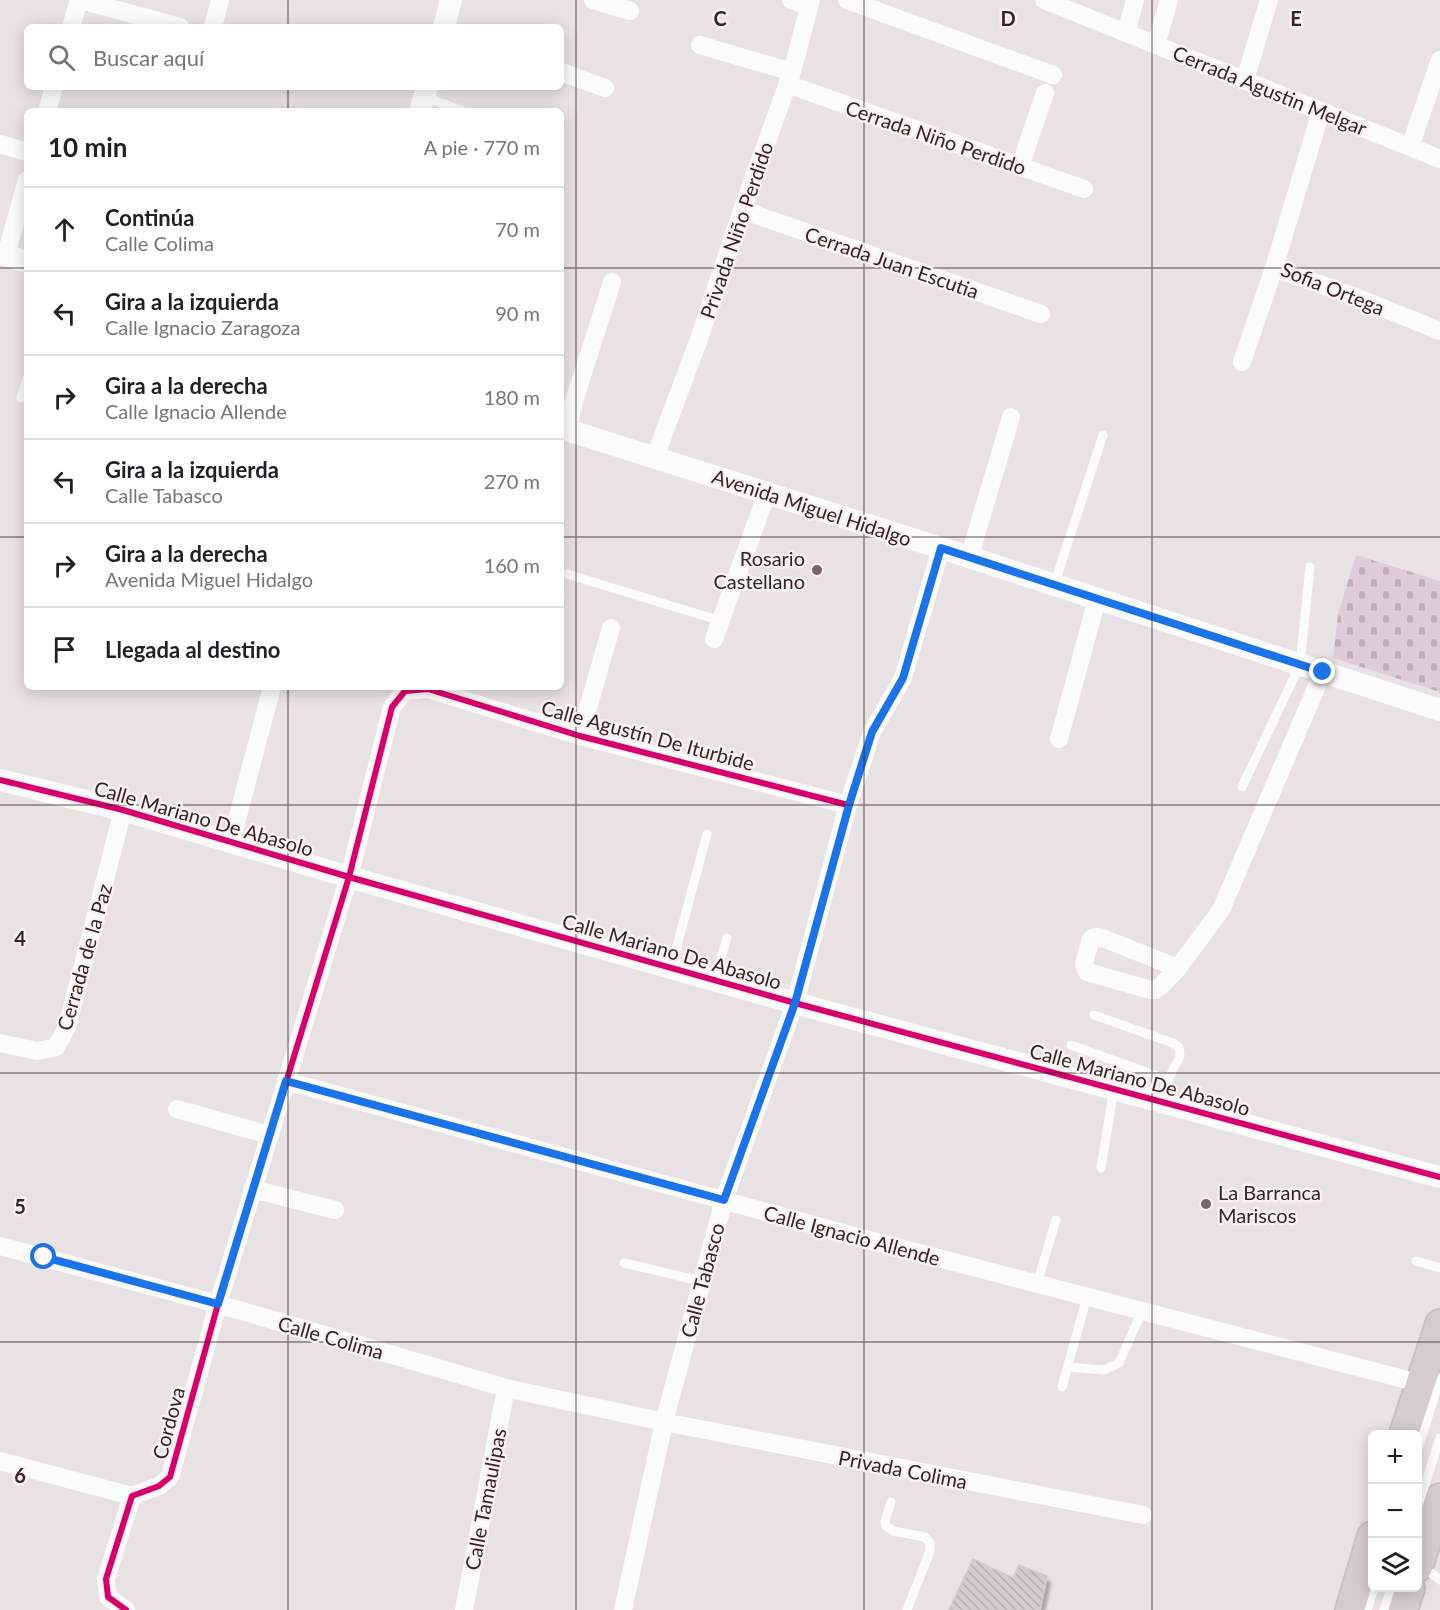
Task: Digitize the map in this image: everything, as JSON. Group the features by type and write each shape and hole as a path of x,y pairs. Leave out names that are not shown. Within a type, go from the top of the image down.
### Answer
{"main road":[{"path":"1406,1430 1430,1381 1440,1324"},
{"path":"1422,1575 1440,1497"},
{"path":"1350,1610 1371,1538"},
{"path":"1403,1610 1413,1592"}],"street":[{"path":"72,24 80,0 169,24"},
{"path":"214,24 220,0"},
{"path":"445,24 451,0"},
{"path":"593,0 630,11"},
{"path":"791,0 810,3"},
{"path":"847,0 1053,75"},
{"name":"Cerrada Agustin Melgar","path":"1044,0 1440,159"},
{"path":"1126,33 1135,0"},
{"path":"1156,45 1169,0"},
{"path":"1245,80 1269,0"},
{"name":"Privada Niño Perdido","path":"655,457 699,339 742,210 790,78 810,3"},
{"name":"Cerrada Niño Perdido","path":"699,45 1084,189"},
{"path":"1410,147 1440,60"},
{"path":"564,73 605,88"},
{"path":"48,108 53,90"},
{"path":"1020,166 1045,93"},
{"name":"Sofia Ortega","path":"1321,111 1274,268 1440,330"},
{"path":"0,144 24,151"},
{"path":"11,257 24,194"},
{"name":"Cerrada Juan Escutia","path":"742,210 1041,314"},
{"path":"1242,362 1274,268"},
{"path":"564,429 612,282"},
{"path":"969,558 1011,417"},
{"name":"Avenida Miguel Hidalgo","path":"564,429 941,548 1440,710"},
{"path":"714,639 767,493"},
{"name":"Calle Tabasco","path":"623,1610 664,1422 724,1200 795,1003 849,805 872,732 903,678 941,548"},
{"path":"1059,739 1097,599"},
{"path":"580,736 611,628"},
{"path":"1178,968 1095,936 1091,939 1084,963 1088,972 1151,990 1161,987 1178,968 1221,910 1323,672"},
{"path":"231,842 271,690"},
{"name":"Calle Agustín De Iturbide","path":"405,691 416,690"},
{"name":"Calle Agustín De Iturbide","path":"431,690 580,736 849,805"},
{"name":"Cordova","path":"132,1496 159,1486 170,1477 218,1304 349,876 392,707 405,691"},
{"name":"Calle Mariano De Abasolo","path":"0,780 123,810 795,1003 1440,1177"},
{"name":"Cerrada de la Paz","path":"0,1043 37,1050 56,1047 68,1027 123,810"},
{"name":"Calle Ignacio Allende","path":"286,1081 865,1239 1142,1311 1430,1381"},
{"path":"177,1109 269,1135"},
{"path":"252,1190 335,1210"},
{"name":"Calle Colima","path":"0,1246 218,1304 506,1388 664,1422"},
{"name":"Calle Tamaulipas","path":"464,1610 506,1388"},
{"name":"Privada Colima","path":"664,1422 1143,1515"},
{"path":"0,1461 132,1496 106,1579 108,1597 126,1610"}],"lane":[{"path":"424,98 454,108"},
{"path":"21,398 24,388"},
{"path":"1054,585 1103,435"},
{"path":"1242,786 1300,665 1310,567"},
{"path":"567,574 721,621"},
{"path":"671,968 707,834"},
{"path":"714,980 727,938"},
{"path":"1094,1015 1179,1047 1180,1056 1159,1101"},
{"path":"1071,1046 1168,1080"},
{"path":"1101,1168 1114,1089"},
{"path":"1037,1284 1056,1220"},
{"path":"1416,1261 1440,1268"},
{"path":"624,1263 702,1282"},
{"path":"1062,1387 1087,1297"},
{"path":"1068,1367 1104,1370 1119,1363 1142,1311"},
{"path":"1421,1430 1430,1381"},
{"path":"1422,1493 1440,1437"},
{"path":"891,1502 885,1521 886,1526 893,1531 925,1537 930,1543 930,1551 908,1610"},
{"path":"1367,1610 1372,1592"},
{"path":"1384,1610 1389,1592"}],"green space":[{"path":"1356,555 1440,581 1440,692 1333,658 1338,614"}],"building":[{"path":"973,1559 1013,1578 1019,1565 1047,1576 1040,1610 949,1610"}],"cycle path":[{"path":"126,1610 108,1597 106,1579 132,1496 159,1486 170,1477 218,1304 349,877 392,707 405,691 416,690"},
{"path":"431,690 580,736 848,805"},
{"path":"0,780 123,810 349,877 795,1003 1440,1177"}],"place":[{"name":"Rosario Castellano","path":"817,570"},
{"name":"La Barranca Mariscos","path":"1206,1204"}],"route":[{"path":"44,1257 218,1304 286,1081 724,1200 795,1003 849,805 872,732 903,678 941,548 1323,672"}]}
